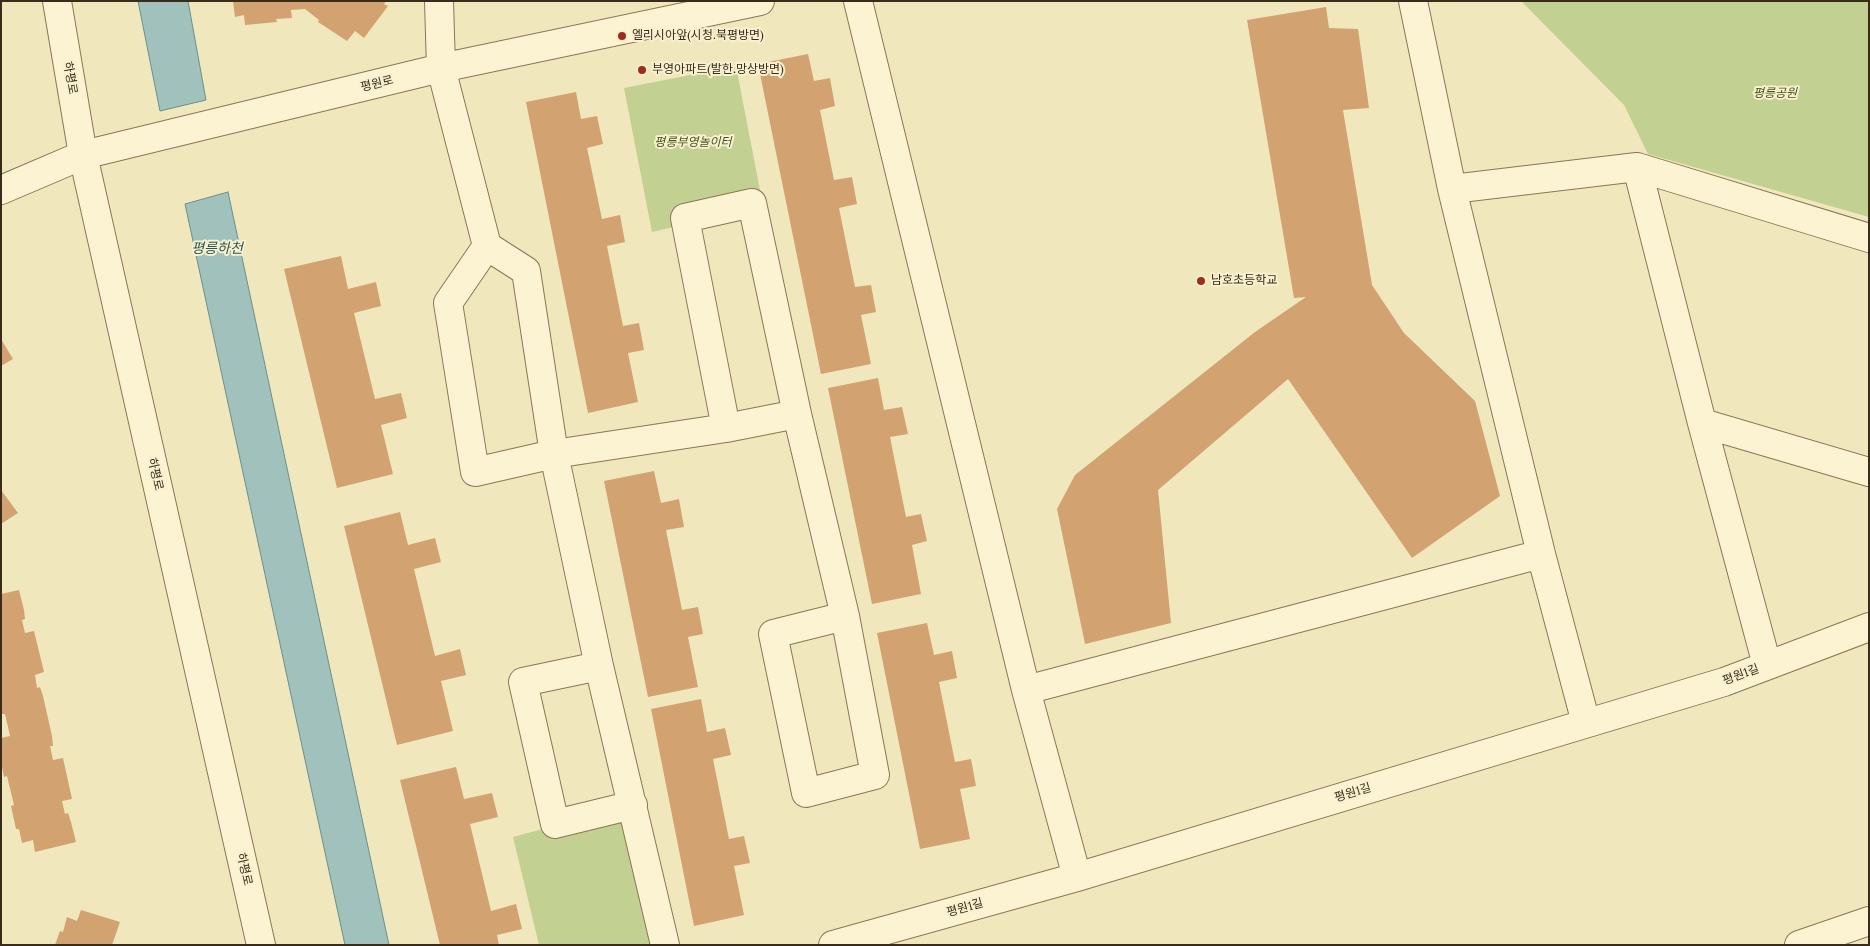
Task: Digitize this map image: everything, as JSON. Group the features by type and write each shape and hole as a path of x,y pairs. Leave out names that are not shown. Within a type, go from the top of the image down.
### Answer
{"street":[{"name":"하평로","path":"57,1 83,154 261,945"},
{"path":"439,1 441,68 487,246 526,271 554,454 600,666 665,945"},
{"name":"평원로","path":"1,190 83,154 441,68 760,1"},
{"path":"858,1 1026,690 1077,877"},
{"path":"1413,1 1452,189 1541,554 1586,723"},
{"path":"1452,189 1637,167 1869,238"},
{"path":"1637,167 1702,423 1767,665"},
{"path":"726,428 685,218 752,203 797,414 844,616 874,775 806,793 773,634 844,616"},
{"path":"487,246 448,303 475,472 554,454 726,428 797,414"},
{"path":"1702,423 1869,472"},
{"path":"1026,690 1541,554"},
{"name":"평원1길","path":"833,945 1077,877 1724,682 1869,627"},
{"path":"600,666 523,682 555,824 633,805"},
{"path":"1799,945 1869,921"}],"green space":[{"name":"평릉공원","path":"1521,1 1869,1 1869,217 1648,154 1624,105"},
{"name":"평릉부영놀이터","path":"736,66 763,206 652,232 624,88"},
{"path":"633,805 662,945 539,945 513,837"}],"water":[{"path":"138,1 188,1 206,100 160,111"},
{"name":"평릉하천","path":"228,192 389,945 345,945 185,204"}],"building":[{"path":"233,1 386,1 384,4 388,6 364,38 355,31 347,41 318,22 319,20 305,9 291,10 292,18 276,19 277,22 245,25 244,15 235,17"},
{"path":"1326,7 1329,28 1358,29 1369,108 1343,110 1372,285 1404,333 1475,401 1500,496 1412,558 1288,379 1158,490 1171,623 1085,644 1057,509 1075,475 1255,332 1306,297 1294,298 1247,20"},
{"path":"808,54 814,81 830,78 835,106 820,110 834,180 852,177 857,204 839,208 855,287 871,285 876,312 861,315 871,364 821,374 758,64"},
{"path":"576,92 581,119 597,116 603,144 587,148 602,219 620,215 625,242 607,246 623,326 639,323 644,350 628,353 638,402 588,413 526,102"},
{"path":"341,256 348,289 376,282 381,306 354,313 375,399 401,393 407,418 381,425 393,474 337,488 284,269"},
{"path":"1,339 13,359 1,366"},
{"path":"878,378 884,410 902,407 908,434 890,437 906,517 921,514 927,541 912,545 921,594 872,604 828,388"},
{"path":"654,471 661,503 679,499 684,527 666,530 682,610 698,607 703,634 688,637 698,687 648,697 604,481"},
{"path":"1,490 18,513 1,524"},
{"path":"400,512 408,545 435,538 441,562 414,569 435,656 460,649 466,675 441,681 453,731 397,745 344,526"},
{"path":"19,590 24,610 25,619 22,620 25,633 34,631 44,672 35,675 37,688 40,687 43,696 52,736 53,746 50,746 53,760 63,758 72,799 62,801 65,814 68,813 76,842 35,852 33,840 22,843 19,829 16,829 11,806 14,805 7,776 4,777 1,762 1,738 10,736 5,714 1,714 1,594"},
{"path":"927,623 934,655 952,651 957,678 939,682 955,762 971,759 976,786 960,789 970,839 920,849 877,633"},
{"path":"701,699 707,732 725,728 731,755 713,759 729,839 744,836 750,863 734,866 744,915 694,926 651,709"},
{"path":"456,767 464,799 492,793 498,817 470,824 491,911 516,904 522,929 497,935 499,945 440,945 400,780"},
{"path":"81,910 120,922 112,945 55,945 60,931 63,932 67,917 77,921"}],"place":[{"name":"엘리시아앞(시청.북평방면)","path":"622,36"},
{"name":"부영아파트(발한.망상방면)","path":"642,70"},
{"name":"남호초등학교","path":"1201,281"}]}
